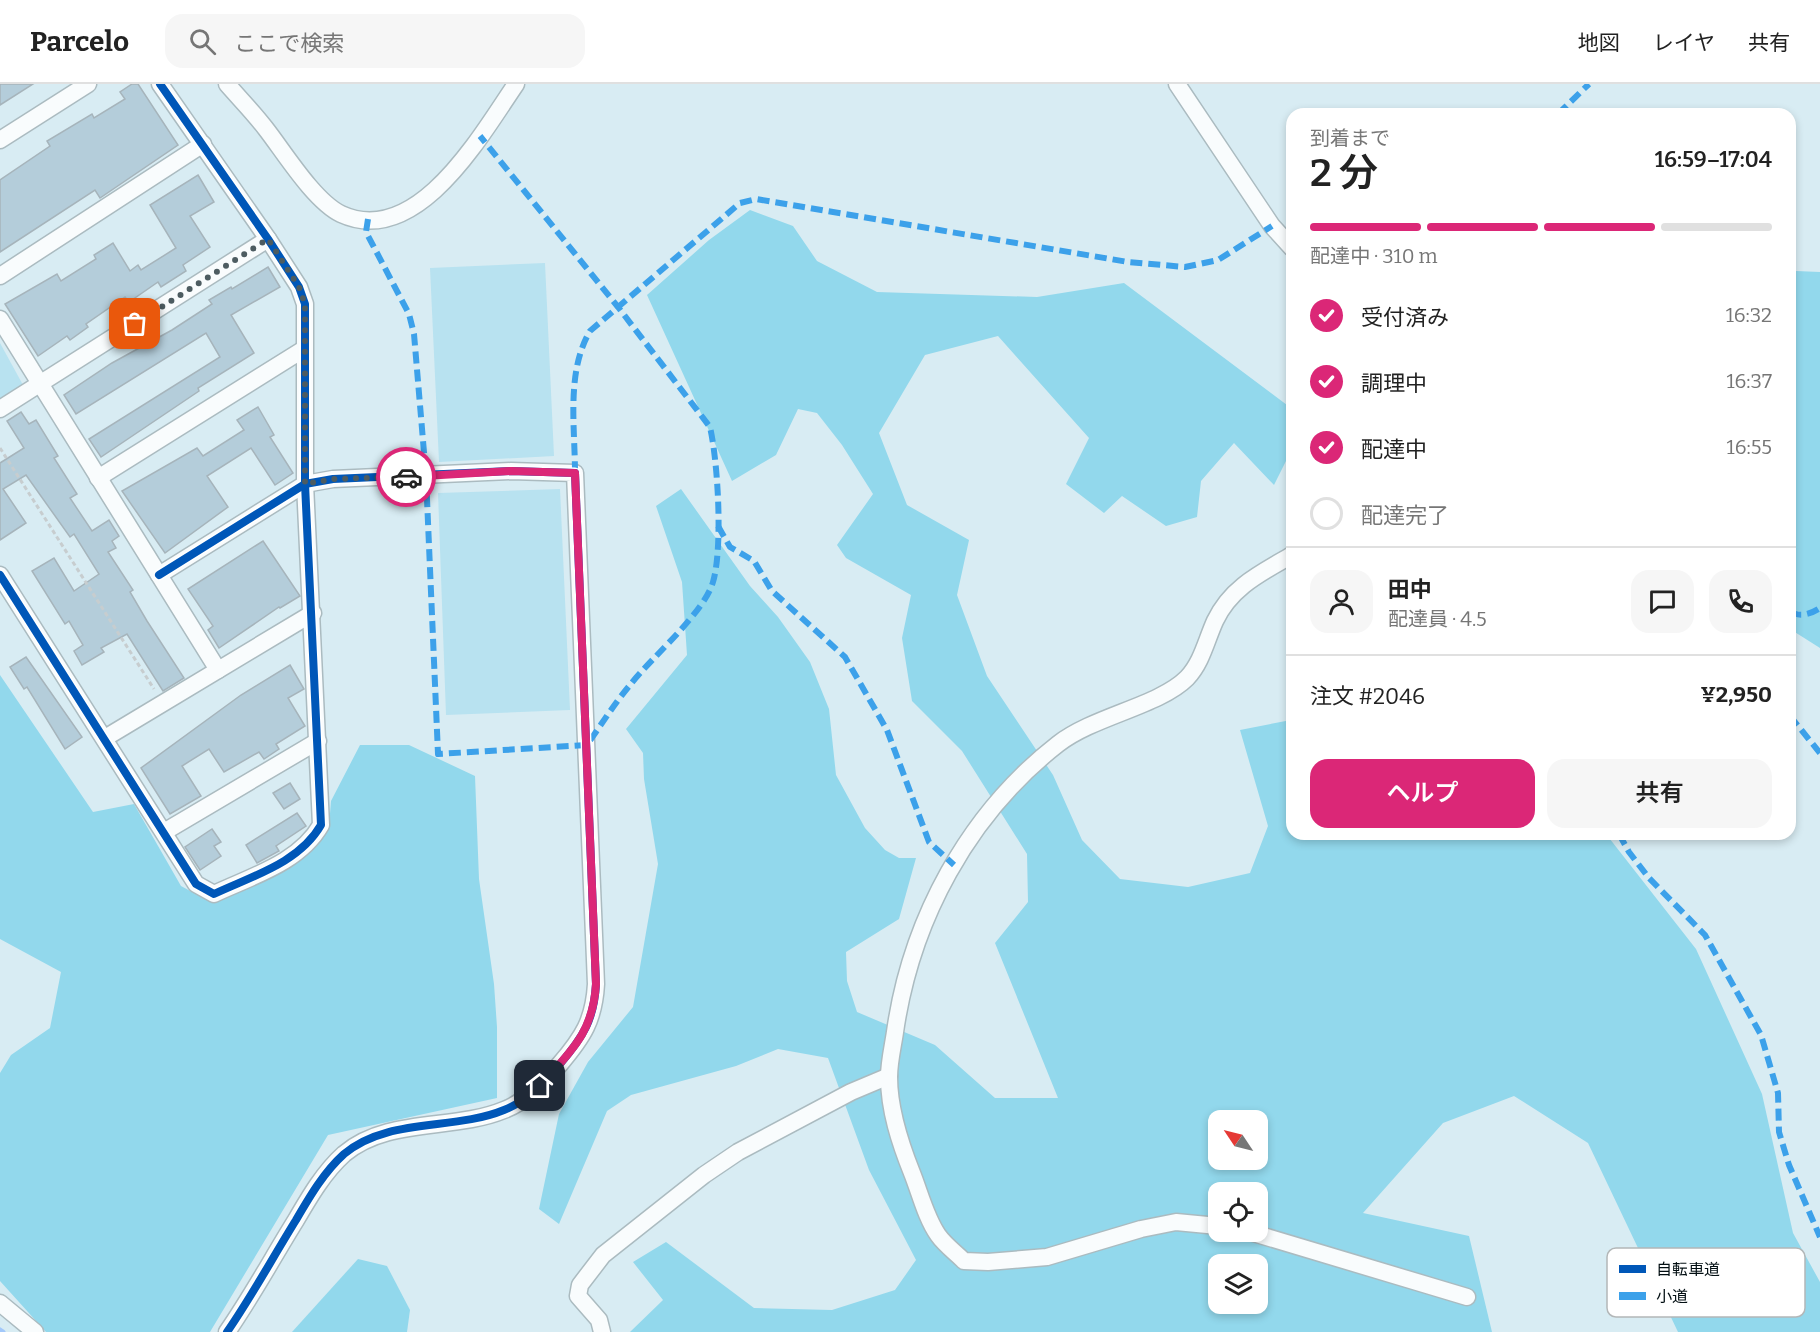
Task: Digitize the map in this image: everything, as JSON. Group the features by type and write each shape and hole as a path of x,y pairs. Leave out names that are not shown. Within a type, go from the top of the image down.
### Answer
{"street":[{"path":"0,140 88,84"},
{"path":"0,575 196,884 214,894 282,862 314,838 321,825 313,613 305,484 305,304 268,239 160,84"},
{"path":"227,84 266,128 290,164 320,196 341,214 368,219 401,215 415,207 457,166 516,84"},
{"path":"1178,84 1272,225 1286,241"},
{"path":"0,276 203,144"},
{"path":"0,409 268,239"},
{"path":"0,319 218,670"},
{"path":"98,478 304,349"},
{"path":"159,575 305,484 333,479 511,471 575,473 595,1001 592,1019 582,1036 540,1086 522,1101 504,1110 483,1116 384,1132 359,1143 345,1154 330,1168 311,1195 227,1332"},
{"path":"1208,1225 1176,1222 1141,1229 1047,1257 988,1262 964,1261 938,1235 927,1212 902,1147 892,1105 889,1076 900,995 920,930 932,900 975,834 1020,777 1059,743 1082,728 1167,692 1186,679 1199,661 1227,600 1240,585 1286,558"},
{"path":"105,738 313,613"},
{"path":"164,832 318,741"},
{"path":"602,1332 599,1320 578,1296 580,1285 603,1255 704,1175 738,1152 851,1092 889,1076"},
{"path":"1268,1237 1467,1297"},
{"path":"0,1303 35,1332"}],"path":[{"path":"0,448 163,703"}],"shaded area":[{"path":"750,210 793,226 817,261 877,292 1037,297 1124,283 1286,404 1286,461 1274,485 1234,443 1201,481 1197,517 1166,526 1122,496 1104,513 1066,484 1089,438 998,336 925,355 879,433 907,505 969,540 957,595 987,676 1053,775 1082,840 1120,879 1188,887 1250,873 1268,826 1240,730 1286,721 1286,840 1611,840 1696,949 1762,1094 1793,1233 1801,1248 1638,1248 1588,1143 1514,1096 1443,1123 1363,1213 1469,1236 1492,1332 630,1332 663,1300 633,1262 666,1242 754,1308 832,1310 895,1290 916,1260 869,1170 828,1058 778,1049 736,1066 631,1095 607,1111 559,1224 539,1209 559,1114 588,1062 633,1007 658,864 644,779 643,753 626,729 687,655 682,582 656,506 681,489 750,586 778,617 810,662 829,709 836,775 865,828 885,850 899,858 916,858 899,919 846,952 847,981 857,1012 935,1045 995,1098 1058,1098 995,943 1028,902 1027,854 962,751 912,701 902,638 911,595 846,558 837,545 873,494 842,445 817,413 798,409 776,455 732,481 647,295 709,240"},
{"path":"545,263 554,456 439,462 430,268"},
{"path":"1796,271 1820,272 1820,648 1796,633"},
{"path":"0,343 23,385 0,399"},
{"path":"560,489 570,710 446,715 438,493"},
{"path":"0,675 93,812 134,804 181,886 207,900 227,896 294,862 317,846 329,826 331,801 360,745 409,745 475,776 479,879 494,984 497,1027 497,1098 328,1135 210,1332 46,1332 0,1281 0,1073 11,1055 50,1028 61,972 0,939"},
{"path":"1805,1255 1820,1282 1820,1332 1678,1332 1671,1317 1805,1317"},
{"path":"358,1259 387,1266 410,1310 407,1332 292,1332"}],"building":[{"path":"0,84 33,84 0,105"},
{"path":"132,84 138,84 178,145 100,198 95,190 0,252 0,180 50,146 47,141 92,114 94,118 125,99 120,92"},
{"path":"198,175 214,202 190,216 210,247 183,265 186,271 161,287 158,282 129,302 125,297 86,324 88,327 70,340 67,336 38,356 5,304 57,274 61,281 96,259 94,255 113,243 130,271 138,265 141,270 176,248 150,205"},
{"path":"268,267 280,287 231,315 254,353 198,388 199,391 101,457 89,439 220,357 206,333 76,414 64,395 112,363 172,330 212,304 209,300"},
{"path":"258,407 274,435 270,437 293,473 275,485 251,448 207,476 228,507 165,553 122,491 197,448 203,456 244,430 237,420"},
{"path":"21,412 29,424 36,420 58,456 54,458 77,494 70,498 92,531 109,520 119,536 112,541 116,548 108,552 133,590 130,592 147,621 184,678 163,691 127,634 101,648 104,652 82,665 74,651 83,645 69,621 65,624 32,571 54,558 74,591 99,574 74,534 70,537 26,475 3,489 26,523 0,540 0,463 24,448 7,421"},
{"path":"263,541 300,596 279,607 219,648 208,630 213,626 188,589"},
{"path":"26,657 82,737 65,749 27,687 24,689 10,667"},
{"path":"290,665 304,689 288,698 305,726 276,744 279,749 264,759 259,752 224,772 209,749 182,766 201,796 170,814 141,768 241,695"},
{"path":"290,783 300,799 284,809 273,793"},
{"path":"297,813 306,826 276,846 279,851 257,863 246,845"},
{"path":"212,829 221,842 214,846 221,856 200,870 185,847"}],"marked path":[{"path":"1564,108 1589,84"},
{"path":"368,219 366,232 409,314 414,334 426,476 438,754 587,745 630,685 699,607 713,582 719,527 713,442 710,427 618,307 480,136"},
{"path":"575,473 573,419 575,382 582,347 590,331 740,203 756,199 1128,262 1185,267 1218,260 1272,226"},
{"path":"718,526 730,547 754,561 772,591 845,657 887,730 929,842 954,865"},
{"path":"1796,614 1805,614 1820,608"},
{"path":"1796,723 1820,753"},
{"path":"1622,840 1649,878 1705,935 1761,1035 1778,1093 1779,1132 1789,1165 1820,1237"}],"cycle path":[{"path":"0,575 196,884 214,894 274,867 312,838 321,825 305,484 305,304 299,287 268,239 160,84"},
{"path":"159,575 305,484 333,479 511,471 575,473 596,984 590,1018 575,1045 554,1071 535,1091 520,1102 504,1110 464,1121 380,1134 361,1142 344,1154 312,1193 227,1332"}],"way so far":[{"path":"135,324 268,239 299,287 305,304 303,416 305,484 333,479 406,477"}],"route":[{"path":"406,477 511,471 575,473 596,984 592,1019 562,1062 540,1086"}]}
